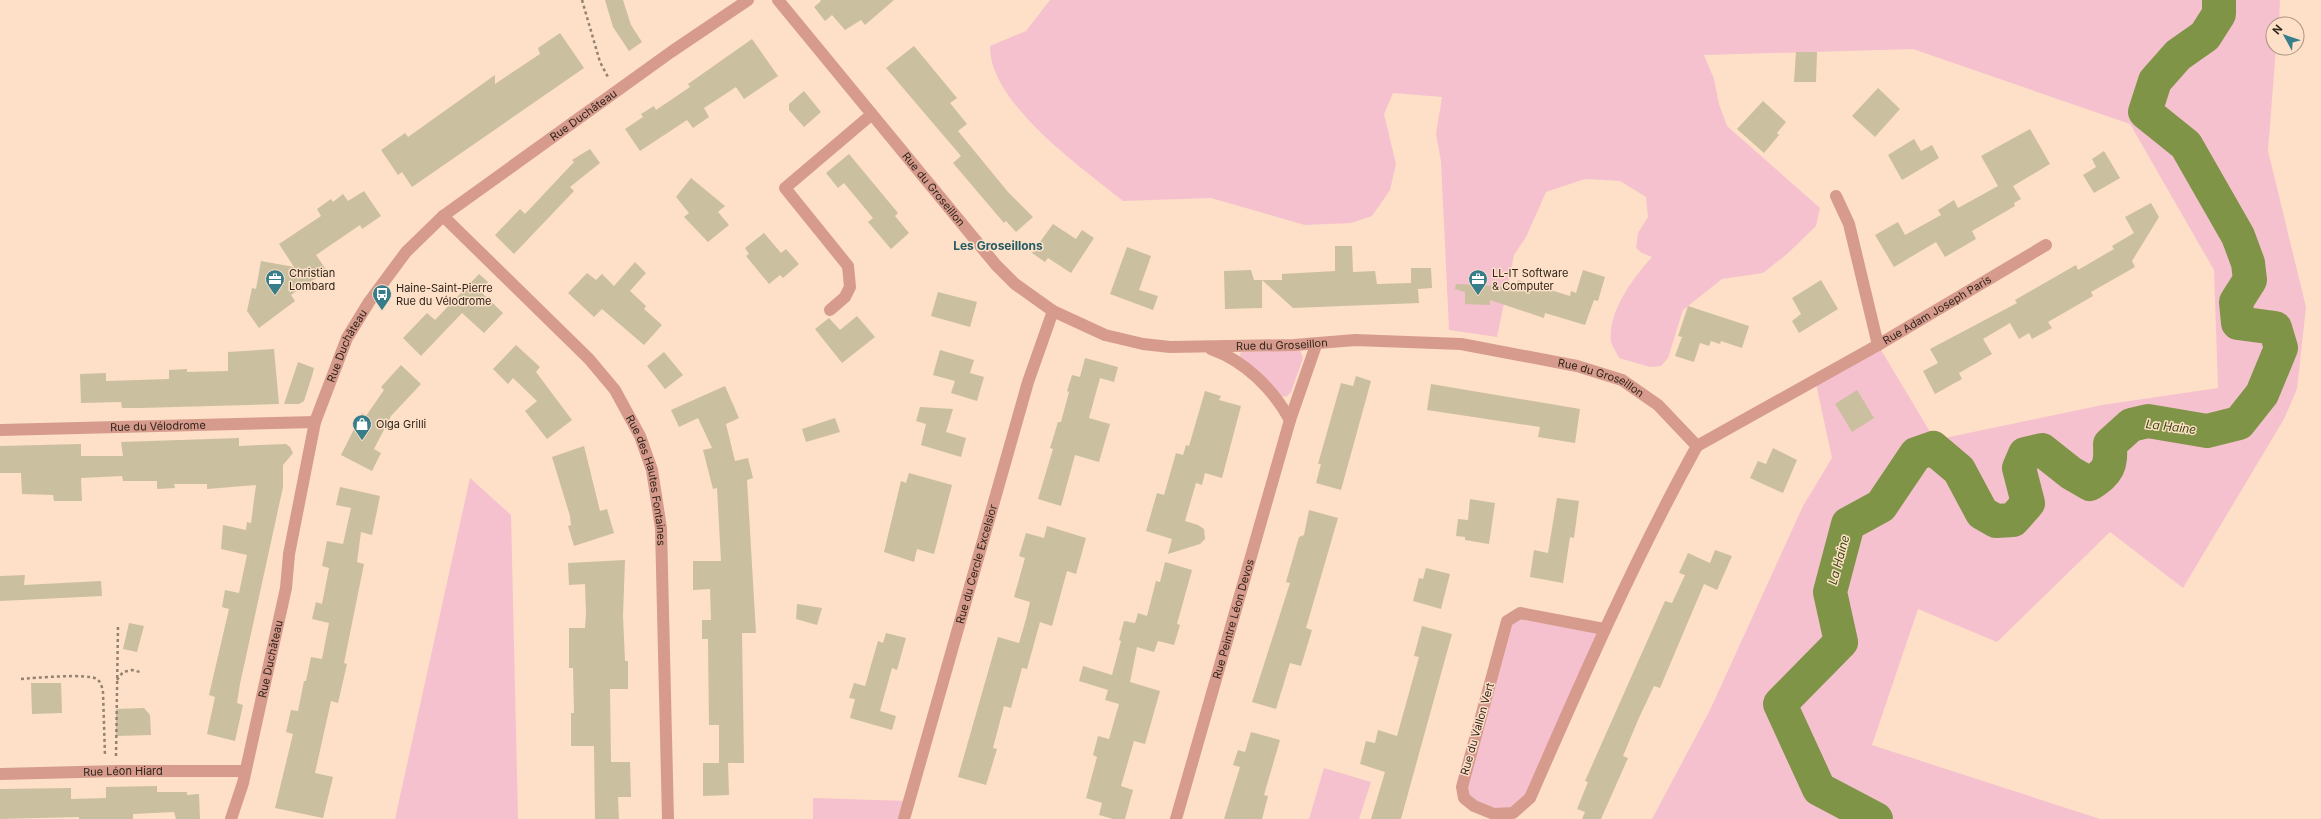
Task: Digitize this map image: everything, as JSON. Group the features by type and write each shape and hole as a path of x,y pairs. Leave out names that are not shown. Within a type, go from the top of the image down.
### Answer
{"street":[{"name":"Rue Duchâteau","path":"231,819 240,795 286,588 289,554 315,422 347,338 365,308 385,278 406,252 443,216 617,90 748,0"},
{"name":"Rue du Groseillon","path":"778,0 871,115 996,265 1025,292 1053,310 1085,327 1118,339 1170,347 1316,345 1355,340 1461,344 1577,366 1622,380 1658,405 1697,446"},
{"path":"830,310 845,297 850,287 848,266 785,188 871,115"},
{"name":"Rue Adam Joseph Paris","path":"1836,196 1849,224 1878,345 2046,245"},
{"name":"Rue des Hautes Fontaines","path":"443,216 589,359 615,390 640,436 652,470 661,528 668,819"},
{"name":"Rue du Cercle Excelsior","path":"904,819 1028,382 1053,310"},
{"name":"Rue Peintre Léon Devos","path":"1176,819 1290,420 1316,345"},
{"path":"1697,446 1878,345"},
{"path":"1204,347 1236,360 1273,394 1290,420"},
{"name":"Rue du Vélodrome","path":"0,430 315,422"},
{"name":"Rue du Vallon Vert","path":"1604,629 1520,613 1508,621 1462,787 1464,798 1474,806 1494,814 1513,813 1530,798 1604,629 1662,510 1697,446"},
{"name":"Rue Léon Hiard","path":"0,774 106,771 245,772"}],"path":[{"path":"582,0 600,62 617,90"},
{"path":"118,626 115,753 119,771"},
{"path":"116,680 123,672 132,670 140,672"},
{"path":"21,679 86,676 97,679 102,684 104,692 106,771"}],"shaded area":[{"path":"1050,0 2280,0 2279,16 2265,16 2265,56 2275,56 2268,151 2306,307 2297,389 2284,419 2183,588 2110,532 1997,642 1918,609 1872,745 2100,819 1652,819 1710,710 1803,506 1832,458 1815,379 1878,345 1935,440 2102,405 2218,388 2214,270 2130,124 1913,49 1704,55 1714,79 1719,104 1727,126 1820,208 1816,226 1787,254 1763,273 1722,279 1683,310 1668,358 1661,366 1650,367 1619,358 1611,341 1613,318 1623,296 1637,275 1652,257 1642,253 1636,248 1638,233 1648,217 1646,197 1620,181 1585,179 1546,192 1526,237 1514,255 1497,337 1449,330 1441,161 1436,134 1442,97 1393,93 1384,114 1396,164 1390,190 1372,216 1351,223 1305,225 1211,198 1123,201 1085,171 1041,132 1021,111 1005,90 994,68 990,46 1026,31"},
{"path":"1300,350 1303,358 1291,392 1286,397 1280,396 1239,358 1241,352"},
{"path":"470,478 511,515 518,819 395,819"},
{"path":"1520,613 1604,629 1530,798 1513,813 1494,814 1464,798 1507,621"},
{"path":"1324,768 1371,782 1359,819 1309,819"},
{"path":"813,798 909,801 904,819 813,819"}],"building":[{"path":"605,0 623,0 631,25 642,42 629,51 613,27"},
{"path":"820,0 894,0 865,25 861,20 845,30 832,15 825,21 814,7 821,1"},
{"path":"560,33 584,68 412,187 402,172 398,175 381,150 405,133 408,137 495,75 495,84 540,54 538,48"},
{"path":"752,39 778,76 744,99 736,87 704,108 709,117 693,128 687,120 640,151 625,129 643,117 641,114 654,106 656,110 690,87 688,84"},
{"path":"914,46 957,98 950,103 967,124 958,131 1008,192 1033,217 1016,232 1006,221 1004,223 953,163 961,156 886,68"},
{"path":"1796,52 1817,52 1816,82 1794,82"},
{"path":"1878,88 1900,109 1875,137 1852,116"},
{"path":"804,91 821,112 804,127 789,110 789,104"},
{"path":"1763,101 1786,122 1777,133 1779,135 1764,153 1737,129"},
{"path":"2030,129 2050,164 2013,186 2021,199 2014,203 2015,206 1972,231 1976,239 1945,257 1936,242 1894,267 1875,235 1898,222 1905,235 1941,215 1938,210 1954,200 1958,208 1998,186 1981,156"},
{"path":"1914,139 1921,151 1932,145 1939,158 1902,180 1888,155"},
{"path":"590,149 600,163 570,187 574,191 514,254 495,235 520,209 525,214 574,162 572,160"},
{"path":"2104,151 2120,178 2094,193 2083,175 2096,167 2092,159"},
{"path":"849,154 898,213 895,216 909,233 891,249 868,222 873,218 844,183 838,188 826,173"},
{"path":"691,178 725,206 718,212 729,225 708,242 684,217 689,213 676,197"},
{"path":"364,191 381,216 362,229 360,225 316,255 327,271 291,295 295,301 259,328 247,311 252,288 256,289 261,261 294,267 279,244 321,216 317,209 331,199 333,202 343,194 348,201"},
{"path":"2151,203 2159,217 2132,261 2135,267 2091,292 2093,296 2048,322 2052,328 2032,339 2029,333 2019,339 2010,323 1983,339 1992,354 1959,373 1962,379 1935,394 1923,371 1938,363 1930,349 2017,303 2015,300 2076,265 2078,270 2114,249 2112,246 2134,233 2125,217"},
{"path":"1053,224 1076,239 1082,230 1094,238 1071,273 1048,258 1045,262 1032,253"},
{"path":"764,233 781,253 786,249 799,264 783,278 780,275 769,284 746,256 749,254 745,248"},
{"path":"1335,246 1352,246 1353,272 1375,271 1377,284 1411,283 1411,268 1431,268 1432,288 1418,289 1419,303 1293,308 1262,280 1282,280 1282,274 1335,271"},
{"path":"1127,247 1151,256 1139,290 1158,296 1153,310 1110,294"},
{"path":"635,262 646,273 630,291 646,306 644,309 662,325 644,345 602,309 594,317 568,293 587,273 596,280 602,274 614,286"},
{"path":"1251,270 1254,280 1262,280 1262,308 1225,309 1224,271"},
{"path":"1583,270 1605,277 1598,301 1594,300 1585,325 1545,313 1544,318 1490,300 1490,305 1465,304 1465,292 1455,289 1456,284 1515,287 1518,280 1570,296 1571,291 1576,293"},
{"path":"479,274 488,282 480,291 503,313 484,333 462,313 421,356 403,338 427,313 435,320"},
{"path":"1821,280 1838,309 1799,333 1792,321 1801,314 1792,298"},
{"path":"938,292 977,302 970,327 931,316"},
{"path":"1688,306 1749,326 1742,348 1721,341 1720,344 1711,341 1709,346 1700,343 1694,362 1675,356 1682,337 1678,336"},
{"path":"857,316 875,337 842,363 815,329 829,318 840,330"},
{"path":"516,345 540,367 536,372 572,420 547,439 525,411 537,401 513,378 508,384 493,369"},
{"path":"274,349 279,404 122,408 121,402 81,403 80,374 106,373 106,381 169,379 169,370 187,369 187,372 228,371 228,352"},
{"path":"940,350 974,360 970,373 984,377 977,401 951,393 955,381 933,375"},
{"path":"664,352 683,375 665,389 647,366"},
{"path":"1085,358 1118,367 1114,382 1100,378 1089,418 1110,424 1099,462 1075,455 1061,506 1038,499 1053,449 1050,448 1058,422 1061,422 1069,392 1067,391 1072,375 1080,377"},
{"path":"298,362 314,368 304,401 299,404 284,404"},
{"path":"401,365 421,384 391,416 374,449 381,453 372,471 341,455 362,413 366,416 384,390 381,387"},
{"path":"1356,376 1371,381 1341,490 1316,483 1321,464 1318,464 1341,383 1353,386"},
{"path":"1431,384 1580,409 1575,443 1538,437 1540,427 1427,410"},
{"path":"725,386 739,418 726,424 735,461 748,458 753,478 747,480 756,633 742,633 744,763 728,763 729,795 703,796 703,763 719,763 719,725 709,725 708,639 702,639 702,620 711,620 710,589 693,590 693,561 721,561 717,488 713,489 703,450 712,448 698,418 679,427 671,410"},
{"path":"1857,390 1874,418 1852,432 1835,404"},
{"path":"1205,391 1221,396 1219,400 1241,406 1222,478 1205,473 1202,485 1196,483 1185,521 1198,525 1204,529 1205,539 1200,544 1168,554 1172,539 1146,531 1157,493 1164,495 1176,453 1183,455 1186,445 1189,446"},
{"path":"920,407 953,409 946,432 966,438 961,457 921,445 926,424 916,421"},
{"path":"835,418 840,432 806,442 802,429"},
{"path":"239,438 239,446 286,444 290,447 293,453 283,465 283,487 240,684 237,703 243,705 235,741 207,734 215,697 209,695 229,609 222,607 225,590 239,593 247,555 221,549 223,525 246,530 247,522 251,523 256,485 207,489 207,484 174,484 175,488 157,489 157,481 123,481 122,476 81,478 82,501 54,501 53,495 22,494 21,473 0,473 0,446 81,444 81,456 123,456 121,442"},
{"path":"584,446 600,511 607,509 614,533 574,546 568,526 571,525 570,516 552,457"},
{"path":"1773,448 1797,460 1783,493 1750,478 1758,461 1766,464"},
{"path":"909,473 952,485 934,554 917,549 914,562 884,552 901,481 906,483"},
{"path":"340,487 380,496 372,535 361,532 357,562 364,564 344,663 347,664 338,703 331,701 315,773 333,777 323,818 275,808 293,734 286,732 291,710 298,711 311,657 322,659 329,623 312,619 316,602 322,604 329,568 322,566 327,541 343,544 351,508 336,505"},
{"path":"1557,498 1579,501 1574,538 1570,537 1563,583 1530,577 1534,550 1548,553"},
{"path":"1470,499 1495,503 1489,544 1465,540 1465,537 1456,536 1458,519 1468,520"},
{"path":"1309,510 1338,518 1306,628 1312,630 1301,666 1290,663 1276,709 1252,702 1290,583 1286,582 1299,537 1304,535"},
{"path":"1047,526 1086,538 1076,574 1067,571 1052,626 1040,622 1027,669 1022,668 1011,708 1004,706 993,748 997,749 986,785 958,777 998,637 1019,643 1026,619 1030,602 1014,597 1025,558 1019,556 1026,533 1044,538"},
{"path":"1715,550 1732,556 1717,590 1704,584 1660,688 1654,686 1638,720 1623,756 1628,758 1601,819 1582,819 1585,812 1577,809 1588,782 1585,781 1665,601 1672,603 1685,575 1679,573 1688,553 1710,563"},
{"path":"625,560 623,616 625,661 628,661 628,689 610,689 611,762 630,762 631,797 618,797 619,819 595,819 594,746 571,746 571,713 574,713 573,668 569,668 569,628 585,628 586,614 585,584 569,585 568,563"},
{"path":"1165,562 1192,570 1177,624 1180,625 1174,645 1158,641 1154,652 1137,647 1130,682 1160,691 1145,744 1134,741 1121,786 1133,790 1125,819 1113,819 1099,815 1102,803 1086,798 1097,757 1093,755 1098,736 1109,739 1119,704 1105,700 1108,690 1079,681 1083,666 1112,675 1121,641 1119,640 1124,621 1135,623 1138,613 1147,616 1156,581 1160,582"},
{"path":"1426,568 1450,574 1441,609 1413,601 1419,578 1423,579"},
{"path":"25,575 24,585 101,581 102,596 0,601 0,576"},
{"path":"797,604 822,608 817,625 796,619"},
{"path":"129,623 144,626 137,652 123,649"},
{"path":"1422,626 1452,634 1401,819 1371,819 1385,772 1360,764 1366,741 1375,743 1378,730 1397,736 1419,657 1414,656"},
{"path":"886,633 906,638 897,670 892,668 880,711 896,716 892,730 850,718 855,699 849,698 854,683 865,686 878,641 883,643"},
{"path":"31,683 61,683 62,713 32,714"},
{"path":"144,708 150,715 151,735 116,736 116,709"},
{"path":"1251,732 1280,740 1264,795 1268,796 1262,819 1224,819 1240,767 1233,765 1238,750 1245,752"},
{"path":"157,786 157,792 187,792 187,795 199,794 200,819 176,819 174,812 133,814 133,819 79,819 79,817 0,819 0,789 71,788 71,799 106,798 106,787"}],"waterway":[{"name":"La Haine","path":"1876,819 1819,789 1780,704 1841,642 1830,592 1848,524 1881,506 1916,454 1933,448 1959,470 1982,513 1996,521 2013,520 2028,503 2019,468 2025,454 2042,450 2071,473 2090,484 2101,476 2108,468 2110,444 2131,425 2148,421 2207,431 2239,423 2262,394 2281,348 2275,328 2238,323 2236,302 2250,280 2248,263 2238,236 2186,145 2145,112 2155,81 2178,55 2205,36 2219,14 2219,0"}],"place":[{"name":"Christian Lombard","path":"275,296"},
{"name":"LL-IT Software & Computer","path":"1478,296"},
{"name":"Haine-Saint-Pierre Rue du Vélodrome","path":"382,311"},
{"name":"Olga Grilli","path":"362,441"}],"district":[{"name":"Les Groseillons","path":"998,246"}]}
